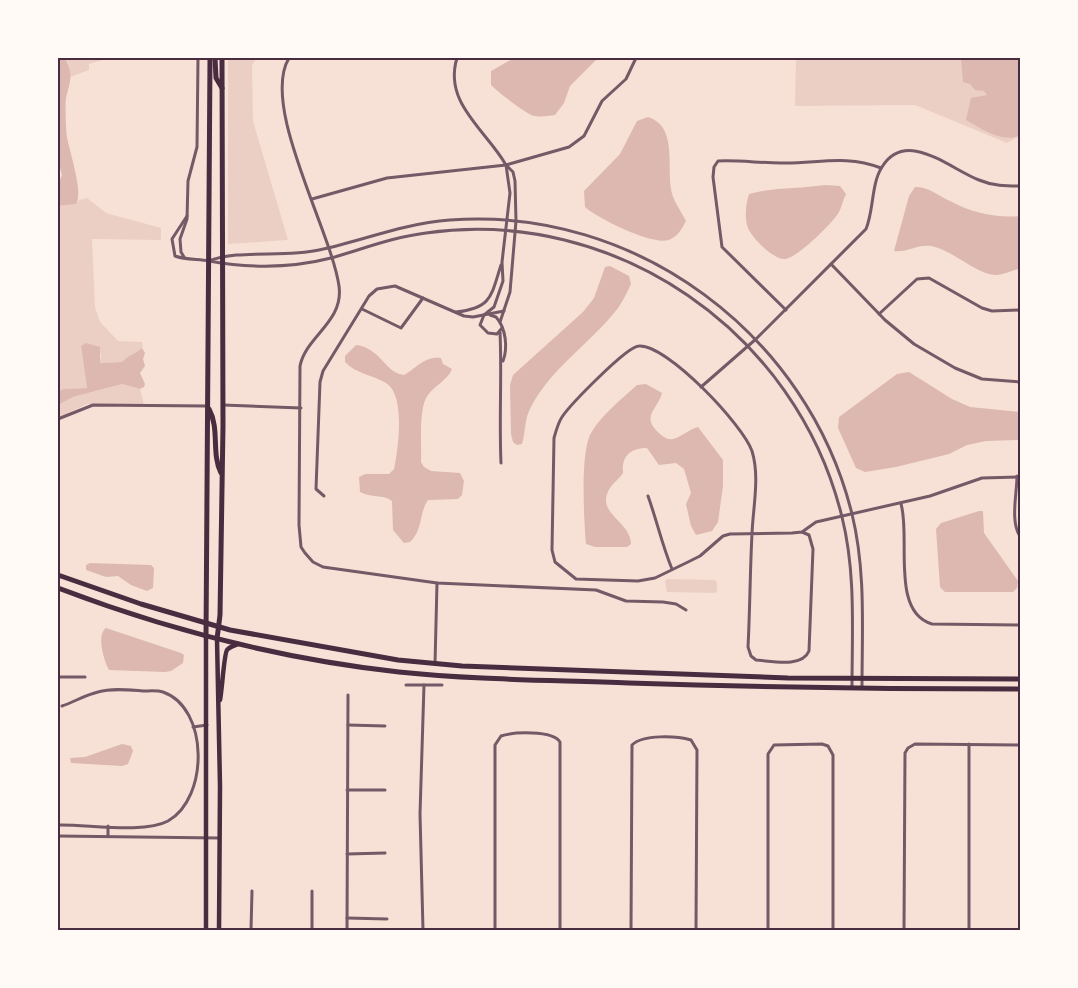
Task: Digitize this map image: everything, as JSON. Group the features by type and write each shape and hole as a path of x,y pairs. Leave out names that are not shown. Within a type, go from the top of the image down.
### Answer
{"main road":[{"path":"206,930 210,58"},
{"path":"215,58 216,78 222,88"},
{"path":"218,930 220,838 217,639 219,627 223,405 222,58"},
{"path":"208,406 214,422 216,457 221,474"},
{"path":"58,575 219,627 274,640 368,656 435,664 852,679 1020,679"},
{"path":"58,579 70,579"},
{"path":"58,588 136,616 238,644 351,666 436,675 852,689 1020,689"},
{"path":"218,709 224,684 225,654 230,648 238,644"}],"street":[{"path":"184,258 181,252 180,239 187,216 188,182 197,147 198,58"},
{"path":"290,58 283,76 285,110 302,172 332,257 339,287 337,305 327,326 308,347 302,359 300,539 301,546 310,559 323,567 437,583 589,589 626,600 672,603 686,610"},
{"path":"456,58 453,73 457,94 474,124 494,146 506,165 513,172 515,180 516,222 510,292 500,322 506,353 502,362 499,418 501,463"},
{"path":"312,199 387,178 506,165 561,150 576,143 590,127 602,101 626,79 636,58"},
{"path":"701,387 749,346 866,229 881,168 890,156 900,151 912,150 923,152 993,185 1020,186"},
{"path":"786,310 722,247 715,202 714,167 718,161 781,163 840,159 854,160 881,168"},
{"path":"501,330 493,334 483,330 480,324 484,315 494,307 502,281 502,262 510,193 506,165"},
{"path":"187,216 172,239 175,256 222,265 285,265 332,257 379,242 426,233 465,229 506,230 580,244 641,267 703,304 749,346 780,382 809,429 830,477 842,517 852,576 852,689"},
{"path":"209,261 222,255 291,254 329,248 389,230 427,223 470,219 507,221 555,227 593,237 650,260 708,296 756,339 782,369 814,418 838,470 852,515 861,576 862,689"},
{"path":"455,312 476,309 490,298 502,262"},
{"path":"831,264 879,314 914,344 955,368 982,380 1020,382"},
{"path":"879,314 918,279 929,278 982,308 992,311 1020,310"},
{"path":"324,496 316,489 320,382 323,371 362,309 377,289 395,286 464,316 492,315 500,322"},
{"path":"362,309 401,328 423,298"},
{"path":"484,315 504,312"},
{"path":"752,532 749,652 756,660 798,661 806,656 809,651 813,549 809,535 802,532 752,532 736,532 723,536 700,556 655,578 638,581 576,579 555,562 551,542 554,438 562,417 623,353 636,346 650,347 687,373 739,426 751,449 756,474 752,532"},
{"path":"58,419 93,405 208,406"},
{"path":"223,405 301,408"},
{"path":"802,532 816,522 901,504 982,478 1019,477 1016,519 1017,532 1020,536"},
{"path":"648,496 660,532 661,544 672,569"},
{"path":"901,504 905,524 903,547 908,598 910,606 917,616 924,621 938,625 1020,625"},
{"path":"435,664 437,583"},
{"path":"58,677 85,677"},
{"path":"406,685 442,685"},
{"path":"423,930 420,814 424,685"},
{"path":"58,825 153,826 169,820 186,803 194,791 197,776 196,736 193,727 181,704 162,691 99,691 62,706"},
{"path":"347,930 348,695"},
{"path":"193,727 207,725"},
{"path":"348,725 386,726"},
{"path":"494,930 497,740 506,734 550,734 557,737 560,747 560,930"},
{"path":"631,930 631,750 636,741 664,738 689,740 695,744 697,750 696,930"},
{"path":"768,930 768,754 774,745 800,744 822,744 828,746 833,754 833,930"},
{"path":"904,930 905,753 908,748 916,744 1020,745"},
{"path":"969,744 969,930"},
{"path":"348,790 385,790"},
{"path":"108,826 108,836"},
{"path":"58,836 220,838"},
{"path":"347,854 385,853"},
{"path":"251,930 252,891"},
{"path":"312,891 312,930"},
{"path":"347,918 387,919"}],"shaded area":[{"path":"58,58 65,58 70,69 70,83 66,100 66,130 75,172 78,199 76,204 58,206 58,184 62,175 58,161"},
{"path":"65,58 109,58 89,64 89,70 70,77 69,65"},
{"path":"228,58 256,58 252,66 253,121 288,240 228,244"},
{"path":"514,58 598,58 570,86 564,103 555,115 534,116 491,85 491,71"},
{"path":"796,58 1020,58 1020,136 1007,143 915,105 795,106"},
{"path":"961,58 1020,58 1020,135 1007,138 1000,137 966,120 971,98 987,95 984,91 975,90 970,84 963,82"},
{"path":"648,117 657,122 667,137 672,193 686,221 676,235 671,239 663,241 640,236 601,218 585,207 584,191 620,154 637,121"},
{"path":"825,185 840,186 846,194 840,210 822,231 798,253 785,259 775,256 764,248 750,232 746,215 749,194 767,190"},
{"path":"915,187 929,190 975,212 1002,216 1020,216 1020,269 998,275 990,274 940,248 931,246 894,251 909,196"},
{"path":"87,198 106,213 161,228 161,240 92,239 95,307 100,322 118,341 142,342 143,347 122,362 100,363 101,354 81,346 87,388 58,391 58,206 76,204 79,200"},
{"path":"610,266 629,276 631,284 625,296 608,320 560,368 539,393 527,416 522,444 517,445 513,442 511,434 510,385 513,375 583,312 594,298 605,267"},
{"path":"86,343 100,347 100,363 122,362 142,348 145,353 143,359 145,366 140,373 145,384 144,387 140,389 122,384 73,397 58,405 58,391 87,388 81,346"},
{"path":"356,345 371,351 392,370 404,375 425,361 435,358 441,358 443,364 452,369 447,377 428,395 425,401 421,427 421,462 424,467 431,471 460,473 464,481 462,495 458,499 428,500 417,532 410,542 404,543 393,530 392,501 385,497 360,492 359,477 365,474 389,474 394,469 399,423 396,399 392,389 381,380 359,372 345,362 345,356"},
{"path":"909,372 952,399 970,407 1020,412 1020,440 986,441 967,445 949,454 896,467 865,472 856,468 838,428 839,417 897,374"},
{"path":"122,384 140,389 144,405 87,404 58,418 58,405 73,397"},
{"path":"646,384 662,393 651,418 651,423 660,434 667,439 673,439 698,427 723,460 723,486 718,522 712,531 696,535 691,526 686,504 691,493 684,469 676,463 659,465 647,448 641,448 632,451 625,458 623,473 611,486 606,497 610,511 625,529 631,544 627,547 595,547 586,544 584,470 585,455 591,433 606,413 637,385"},
{"path":"983,511 984,533 1018,581 1017,588 1013,592 945,592 940,587 936,529 941,523"},
{"path":"90,563 151,565 154,568 153,588 147,591 131,585 118,576 106,577 86,570 86,565"},
{"path":"667,579 715,580 717,592 667,592 665,581"},
{"path":"106,628 181,653 184,655 183,663 171,671 165,672 109,670 103,655 101,642 103,631"},
{"path":"122,744 131,746 133,751 128,764 122,766 71,763 70,758 85,757"}]}
